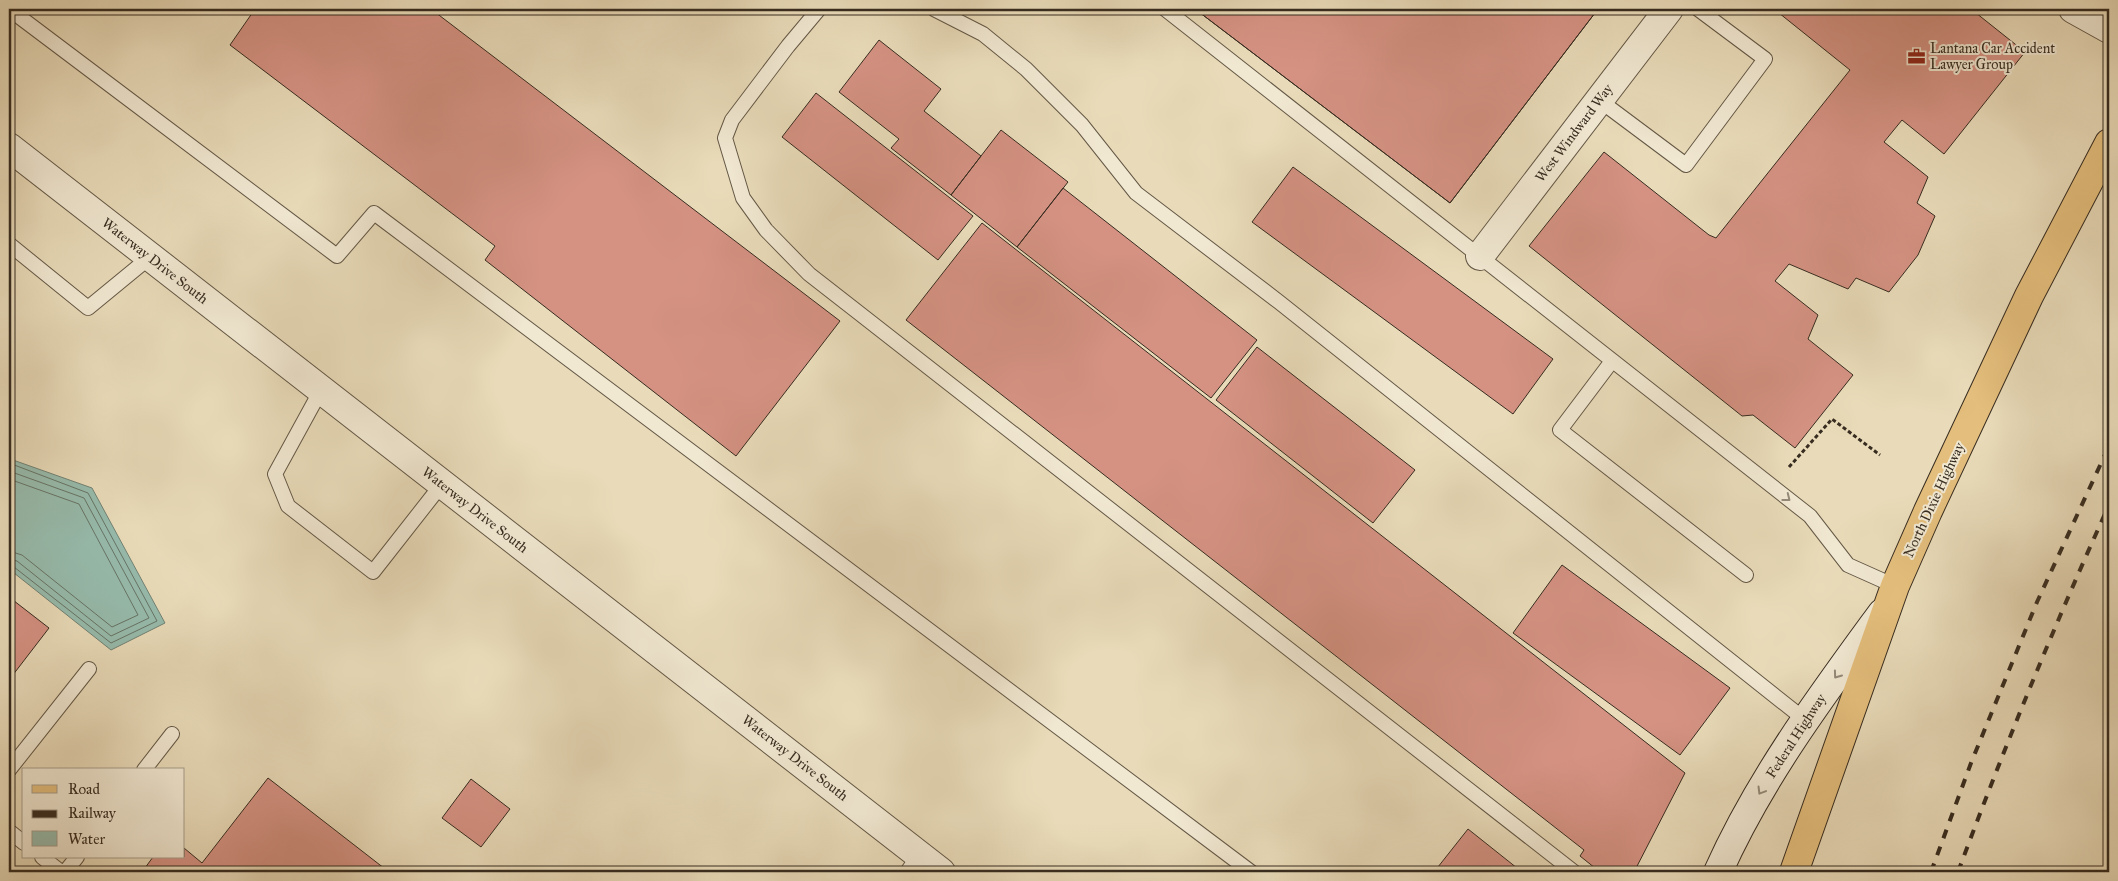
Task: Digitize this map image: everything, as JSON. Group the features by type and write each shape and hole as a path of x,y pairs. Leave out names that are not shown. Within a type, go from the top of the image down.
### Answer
{"main road":[{"name":"North Dixie Highway","path":"1792,869 1891,596 1928,511 2029,296 2109,143"}],"street":[{"name":"West Windward Way","path":"1480,256 1669,9"},
{"path":"2073,9 2109,29"},
{"name":"Waterway Drive South","path":"9,147 442,484 913,864 941,872"},
{"name":"Federal Highway","path":"1718,872 1732,840 1804,719 1891,596"}],"lane":[{"path":"9,9 337,256 374,213 1251,872"},
{"path":"819,9 788,46 732,120 724,138 743,198 766,230 809,274 1574,872"},
{"path":"934,9 983,34 1026,69 1082,126 1136,193 1279,302 1804,719"},
{"path":"1165,9 1810,516 1848,565 1891,596"},
{"path":"1600,100 1686,165 1765,58 1698,9"},
{"path":"9,244 88,308 150,257"},
{"path":"1612,361 1560,430 1746,575"},
{"path":"321,390 275,474 288,506 373,572 442,484"},
{"path":"9,770 89,669"},
{"path":"146,768 172,734"},
{"path":"9,832 22,842"},
{"path":"43,858 61,872"},
{"path":"65,872 76,858"}],"path":[{"path":"1783,473 1832,419 1880,455"}],"water":[{"path":"9,457 92,488 165,623 111,650 9,569"}],"building":[{"path":"255,9 431,9 840,321 736,456 485,260 495,246 230,45"},
{"path":"1195,9 1598,9 1450,203"},
{"path":"1195,9 1598,9 1450,203"},
{"path":"1774,9 1971,9 2025,52 1944,154 1902,120 1884,142 1928,177 1917,203 1935,216 1918,255 1889,292 1856,278 1848,289 1789,264 1775,281 1818,315 1808,339 1853,375 1795,448 1753,415 1742,416 1529,246 1604,152 1709,235 1716,238 1850,70"},
{"path":"879,40 941,89 924,111 981,156 951,195 891,148 899,139 839,92"},
{"path":"816,93 973,216 938,260 782,137"},
{"path":"1001,130 1068,182 1017,247 951,195"},
{"path":"1293,167 1553,359 1513,414 1252,222"},
{"path":"1063,188 1257,340 1211,398 1017,247"},
{"path":"982,223 1685,773 1634,872 1600,872 1580,856 1584,850 906,320"},
{"path":"1257,347 1415,470 1373,523 1216,400"},
{"path":"1562,565 1730,688 1680,755 1513,633"},
{"path":"9,597 49,628 9,680"},
{"path":"268,778 389,872 142,872 152,858 185,858 185,849 202,863"},
{"path":"471,779 510,809 481,847 442,818"},
{"path":"1468,829 1522,872 1434,872"}],"railway":[{"path":"1931,872 1971,763 2037,602 2109,446"},
{"path":"1958,872 2030,687 2109,505"}],"place":[{"name":"Lantana Car Accident Lawyer Group","path":"1916,56"}]}
